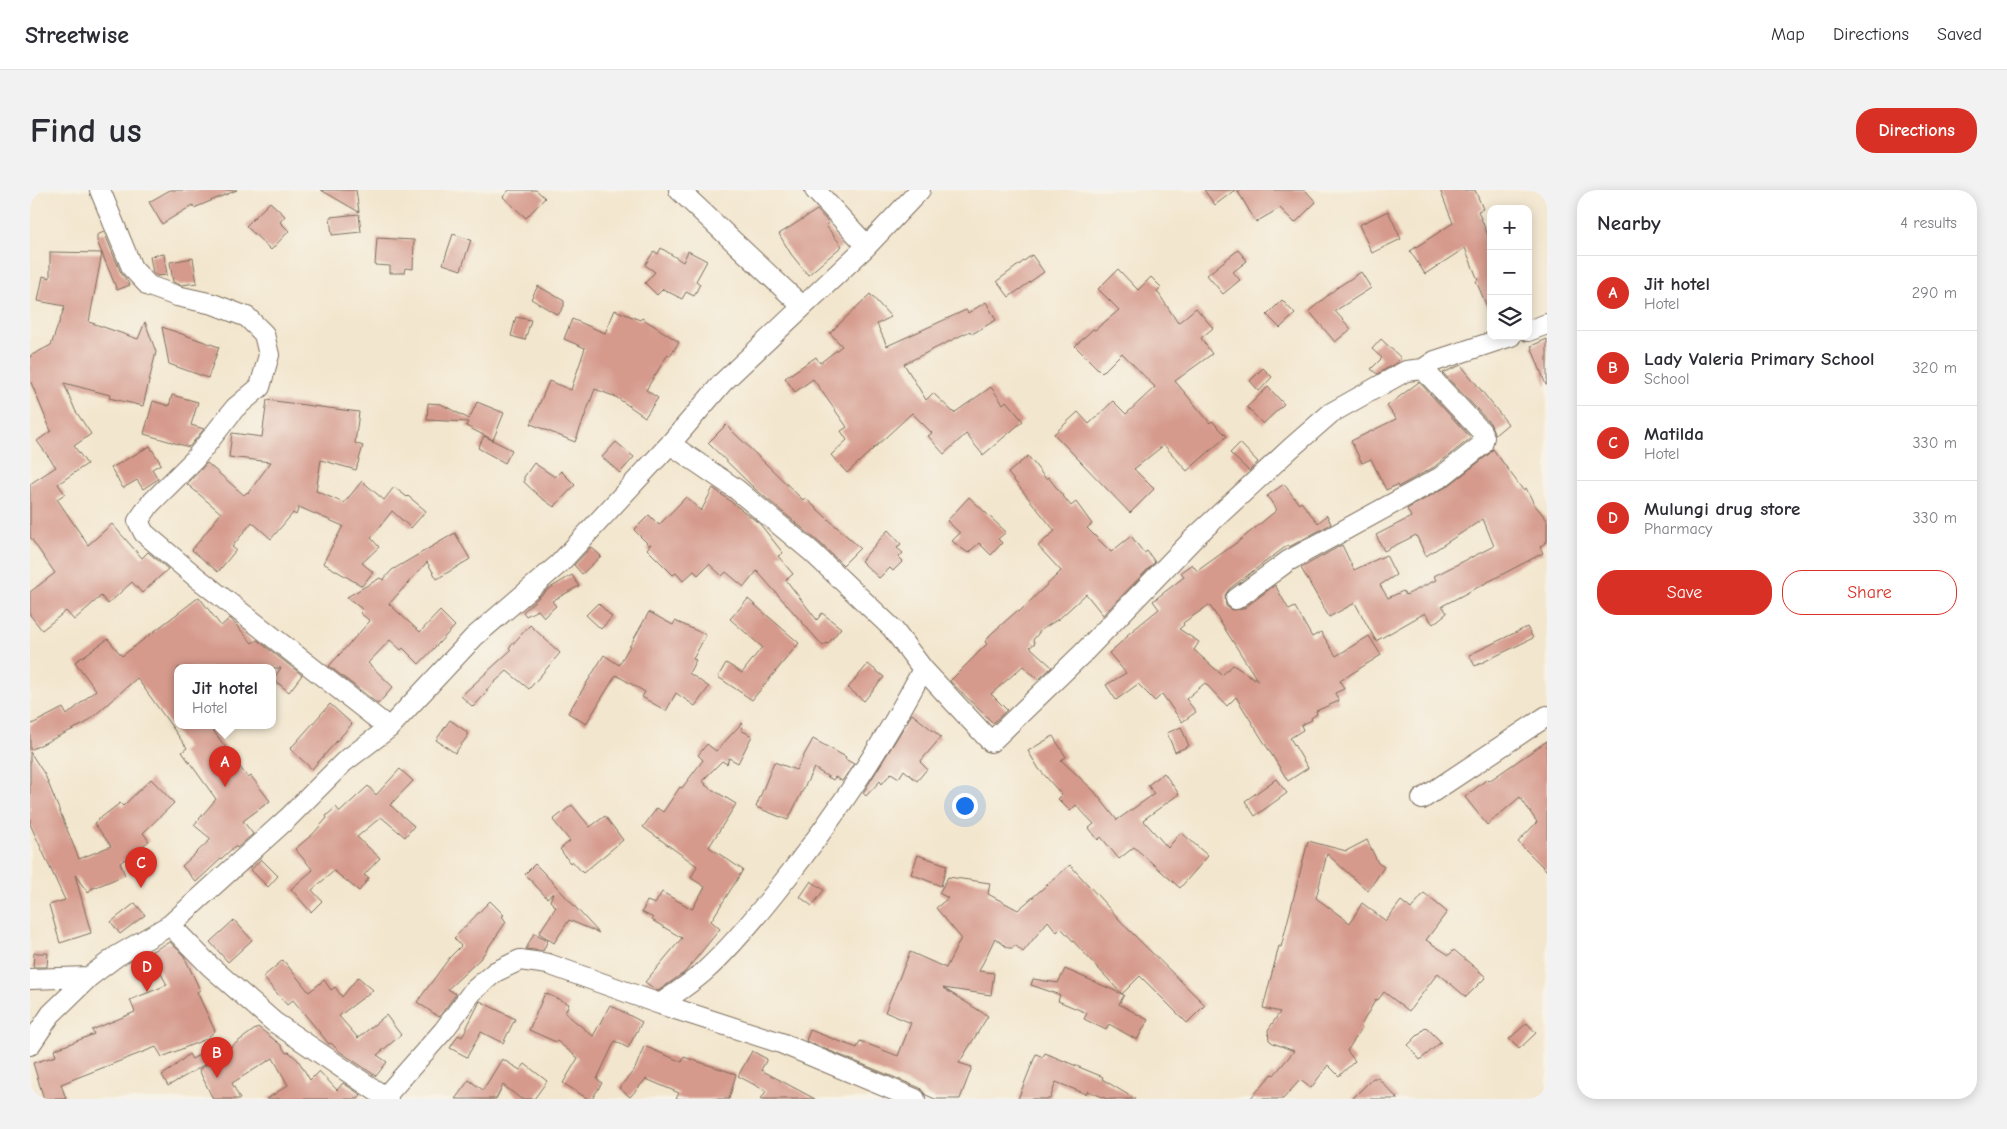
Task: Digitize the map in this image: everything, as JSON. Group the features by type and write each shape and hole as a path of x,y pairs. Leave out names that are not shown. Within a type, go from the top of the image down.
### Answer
{"street":[{"path":"100,190 132,268 149,286 177,296 213,304 247,317 264,334 269,355 260,387 235,408 194,460 150,504 138,521 144,533 196,577 389,728"},
{"path":"679,190 802,306"},
{"path":"816,190 867,246"},
{"path":"30,1045 51,1014 89,977 117,956 170,924 288,818 344,762 389,728 474,637 559,564 670,444 723,382 867,246 920,190"},
{"path":"1532,330 1547,324"},
{"path":"670,444 736,489 812,552 892,628 923,669 991,742 1083,653 1194,538 1290,448 1331,413 1406,371 1423,369 1435,361 1499,340"},
{"path":"1236,599 1288,561 1442,477 1482,445 1484,438 1481,431 1423,369"},
{"path":"660,1004 706,970 757,915 788,876 831,818 903,708 923,669"},
{"path":"1422,800 1547,716"},
{"path":"170,924 211,967 274,1022 385,1098 444,1030 474,991 495,972 520,960 548,964 660,1004 781,1043 915,1099"},
{"path":"30,979 89,977"}],"building":[{"path":"170,190 237,190 194,208 193,205 162,224 149,202"},
{"path":"321,190 356,190 359,212"},
{"path":"509,190 536,190 545,198 526,218 503,197"},
{"path":"1204,190 1235,190 1215,205"},
{"path":"1237,190 1305,190 1316,202 1295,223 1280,208 1256,222"},
{"path":"1440,190 1475,190 1483,209 1478,211 1487,233 1487,307 1465,248 1425,274 1410,251 1453,223"},
{"path":"270,202 285,216 280,222 289,231 271,250 246,226"},
{"path":"817,210 829,223 826,226 842,246 808,275 791,254 779,234"},
{"path":"1388,211 1401,239 1372,253 1359,225"},
{"path":"359,214 361,232 332,235 330,217"},
{"path":"104,232 121,273 130,285 117,290 97,241 97,235"},
{"path":"453,234 471,240 461,270 443,264"},
{"path":"377,238 414,240 413,269 405,268 404,273 390,273 390,266 375,265"},
{"path":"661,248 683,262 688,251 707,261 696,281 700,284 694,296 686,292 682,299 663,289 657,295 645,283 655,272 645,265 654,251 658,254"},
{"path":"1238,250 1247,261 1233,272 1240,280 1223,294 1207,275"},
{"path":"50,252 102,253 89,322 138,339 145,322 156,352 143,406 109,398 110,395 64,383 75,410 91,434 74,446 87,464 58,484 65,494 57,499 88,545 112,524 142,558 148,552 168,569 142,593 132,582 108,604 101,596 74,620 66,611 42,630 30,615 30,592 55,573 30,537 30,484 56,467 37,441 51,431 30,380 30,356 51,345 65,306 38,301 43,276 50,278"},
{"path":"164,254 167,275 157,276 153,273 150,256"},
{"path":"1032,255 1044,272 1009,297 997,281"},
{"path":"193,258 197,283 181,285 173,282 170,262"},
{"path":"1118,269 1138,290 1151,277 1161,287 1157,291 1178,323 1196,308 1213,328 1201,338 1212,354 1175,381 1210,423 1212,421 1227,436 1187,471 1164,445 1134,469 1154,489 1130,513 1054,434 1078,412 1089,424 1113,401 1126,414 1155,387 1122,353 1102,373 1075,346 1093,329 1095,330 1119,310 1098,289"},
{"path":"1361,272 1371,288 1335,311 1351,329 1335,342 1309,311 1338,287"},
{"path":"538,286 564,301 564,306 558,315 531,299"},
{"path":"870,294 891,317 877,324 887,346 966,310 968,313 986,302 996,320 972,334 970,331 904,364 926,400 933,393 954,413 991,387 1003,404 1006,401 1023,421 983,455 966,434 944,454 928,436 932,433 912,413 847,473 831,455 847,440 841,431 847,427 813,379 795,392 785,378 816,357 820,363 842,346 830,333"},
{"path":"1282,300 1295,314 1280,328 1267,315"},
{"path":"615,310 640,320 642,318 679,342 670,356 668,354 646,390 658,398 645,417 616,397 595,389 575,442 531,424 549,381 571,390 585,348 564,339 572,319 605,333"},
{"path":"516,317 531,320 525,340 511,336"},
{"path":"162,327 219,347 208,378 169,364"},
{"path":"1381,339 1401,358 1377,374 1371,369 1382,358 1372,349"},
{"path":"1547,339 1547,385 1546,385 1531,346"},
{"path":"1461,365 1508,424 1495,435 1490,423 1443,373"},
{"path":"1263,368 1272,377 1259,391 1250,381"},
{"path":"1419,382 1471,438 1434,467 1398,487 1397,485 1386,490 1371,459 1362,463 1351,441 1396,419 1387,406"},
{"path":"1268,387 1284,404 1263,424 1247,407"},
{"path":"172,395 198,402 191,425 204,429 189,447 144,434 153,401 169,406"},
{"path":"267,400 359,412 355,443 363,446 356,470 321,460 316,491 344,503 362,481 384,500 394,487 426,511 411,528 392,511 371,538 379,547 362,563 373,572 362,586 323,563 343,526 299,507 296,515 293,513 271,539 252,522 232,547 236,550 218,572 192,550 221,513 187,484 207,463 244,495 248,493 271,462 229,457 232,433 262,437"},
{"path":"477,402 504,413 493,440 466,426 468,422 427,420 428,403 441,404 469,419"},
{"path":"726,425 803,500 805,498 860,548 843,565 820,543 754,488 708,443"},
{"path":"484,436 512,450 505,463 478,448"},
{"path":"616,442 634,457 620,473 602,457"},
{"path":"1240,443 1258,462 1249,471 1230,453"},
{"path":"150,446 161,464 152,469 158,479 143,489 137,480 123,488 111,468"},
{"path":"1493,449 1523,490 1526,488 1534,504 1547,520 1547,541 1540,547 1543,553 1442,606 1447,613 1433,624 1425,613 1376,641 1355,603 1329,617 1301,568 1342,545 1354,570 1386,555 1396,575 1380,585 1388,598 1403,591 1406,595 1436,580 1434,576 1494,546 1483,519 1426,556 1416,535 1384,551 1376,535 1411,517 1407,509 1448,486"},
{"path":"1028,456 1071,506 1076,502 1092,524 1087,528 1111,552 1131,536 1144,553 1147,551 1155,562 1103,615 1086,594 1060,618 1041,630 1033,640 1035,643 1030,647 1052,667 1038,680 1023,666 991,694 1007,710 993,723 950,681 987,644 985,642 992,633 1017,611 1019,612 1061,571 1038,546 1055,531 1008,473"},
{"path":"534,463 555,477 561,471 575,485 554,507 524,482 524,477"},
{"path":"1284,484 1299,504 1301,502 1318,523 1327,515 1331,524 1289,547 1288,545 1229,589 1225,595 1226,606 1232,610 1243,609 1275,585 1289,610 1295,607 1312,637 1321,632 1336,656 1369,636 1381,655 1340,681 1344,689 1335,693 1339,701 1316,711 1317,714 1311,718 1312,720 1301,725 1303,730 1290,738 1308,768 1288,781 1236,697 1227,706 1205,683 1186,699 1196,712 1182,722 1162,694 1155,701 1138,684 1116,700 1106,685 1126,673 1109,653 1127,635 1159,609 1153,601 1184,577 1181,572 1192,564 1197,571 1239,541 1277,510 1267,496","holes":["1209,605 1258,681 1233,665 1222,675 1194,650 1199,642 1179,629 1184,625 1183,623"]},
{"path":"713,488 760,524 783,553 778,556 793,574 786,580 817,620 822,613 841,628 828,644 823,646 757,571 744,587 726,572 722,576 709,564 698,575 694,571 683,581 676,573 673,575 647,549 651,544 649,545 634,530 649,515 659,525 686,497 701,511"},
{"path":"969,497 1006,532 998,539 1002,543 991,555 979,543 968,553 952,541 960,533 947,521"},
{"path":"888,530 901,544 897,548 903,553 899,557 903,561 893,571 890,568 879,578 861,561"},
{"path":"455,533 470,559 437,579 427,562 389,604 420,632 440,611 455,626 419,664 403,648 401,650 390,640 368,663 393,687 378,704 329,666 370,621 360,613 363,610 347,597 380,578 383,580 392,570"},
{"path":"591,547 601,556 582,574 574,565"},
{"path":"572,575 579,586 552,601 556,606 544,617 538,610 526,616 523,612 540,596"},
{"path":"199,597 221,626 230,618 252,643 257,640 302,675 289,692 276,681 276,675 281,668 276,668 276,664 174,664 174,729 212,729 248,778 251,776 270,801 243,821 253,834 237,848 235,846 196,882 182,866 211,839 194,825 216,799 182,752 187,748 137,678 86,723 30,750 30,725 63,708 67,715 96,690 75,662 108,639 122,656"},
{"path":"748,599 799,643 752,700 718,677 726,663 742,673 762,647 730,619"},
{"path":"598,603 612,617 601,629 586,615"},
{"path":"649,612 673,625 675,621 706,635 693,659 696,660 689,673 709,687 695,706 676,693 666,711 642,697 645,692 616,675 586,724 568,713 604,655 619,665"},
{"path":"530,625 560,653 529,689 507,671 486,690 488,691 473,707 461,696 511,650 509,648"},
{"path":"1527,627 1533,638 1475,666 1469,655"},
{"path":"868,664 884,677 864,701 848,688"},
{"path":"330,704 352,724 312,769 290,749"},
{"path":"912,714 941,737 920,762 927,769 917,781 904,770 899,778 891,773 882,784 880,781 866,796 863,793"},
{"path":"450,720 467,732 467,737 455,753 436,740"},
{"path":"742,723 741,730 752,736 738,763 729,758 727,764 722,761 702,781 705,785 736,804 709,847 743,870 711,921 720,929 685,972 658,991 645,982 682,938 642,912 647,901 655,904 662,892 692,909 705,887 691,878 697,866 643,827 657,808 663,812 680,787 682,788 703,760 698,755 707,744 716,751"},
{"path":"1181,727 1189,746 1175,752 1167,733"},
{"path":"1053,736 1066,757 1061,760 1093,790 1117,820 1154,794 1148,785 1164,773 1179,794 1143,820 1168,848 1181,832 1208,856 1180,888 1134,847 1119,859 1101,837 1098,840 1089,828 1094,824 1076,805 1070,811 1058,799 1062,795 1039,769 1028,751"},
{"path":"813,739 846,757 845,759 854,764 842,781 835,777 833,780 814,768 788,820 756,807 774,762 796,770"},
{"path":"1547,741 1547,871 1518,842 1537,822 1520,797 1487,825 1465,797 1487,779 1489,781"},
{"path":"30,752 45,775 79,859 111,846 94,823 120,803 123,806 151,779 174,803 143,833 149,841 120,863 125,875 91,889 88,893 75,875 91,933 60,943 49,905 65,900 30,824"},
{"path":"400,769 413,781 390,805 414,826 405,837 381,817 357,837 380,858 364,875 369,878 359,891 334,871 312,890 322,901 311,912 291,889 313,870 295,849 313,834 327,818 326,816 336,807 340,812 368,786 376,795"},
{"path":"1276,779 1287,793 1255,816 1245,801"},
{"path":"572,805 590,827 605,816 623,840 583,873 572,861 570,863 560,849 570,841 553,820"},
{"path":"1367,840 1378,863 1384,867 1368,891 1327,854 1316,898 1350,923 1362,903 1386,921 1401,901 1411,909 1424,893 1447,912 1426,940 1449,955 1454,950 1486,977 1466,997 1438,973 1409,1011 1384,992 1378,1000 1376,999 1360,1027 1362,1028 1347,1051 1355,1061 1339,1076 1328,1065 1311,1088 1300,1080 1283,1099 1250,1099 1294,1051 1269,1040 1268,1030 1280,1012 1263,1008 1279,946 1281,947 1308,841 1346,851"},
{"path":"918,855 947,865 941,886 911,874"},
{"path":"261,859 278,876 268,887 251,870"},
{"path":"535,864 599,933 569,920 554,943 539,933 556,907 550,901 553,893 547,898 525,874"},
{"path":"1070,865 1128,929 1205,1005 1187,1023 1140,976 1122,994 1061,928 1057,932 1048,921 1023,952 1015,945 1013,948 1008,948 995,938 979,971 994,973 991,995 943,988 988,1016 959,1063 972,1067 960,1099 935,1099 926,1095 920,1088 806,1041 810,1030 857,1048 860,1041 898,1056 911,1023 885,1012 910,952 946,968 961,938 936,908 948,898 939,893 948,877 990,883 988,894 1018,910"},
{"path":"811,881 824,890 812,906 800,897"},
{"path":"490,901 504,915 502,916 506,922 481,958 448,989 456,994 439,1017 417,1002 450,957 461,946 454,938"},
{"path":"135,903 145,915 120,934 111,922"},
{"path":"234,920 252,940 228,962 210,942"},
{"path":"534,933 548,940 543,951 526,949"},
{"path":"170,942 184,956 200,990 197,992 215,1031 206,1039 162,1057 156,1047 61,1084 66,1099 44,1099 33,1063 56,1056 54,1050 94,1034 92,1030 135,1012 130,1000 167,985 150,952"},
{"path":"34,953 48,953 47,967 33,967"},
{"path":"283,960 309,992 324,980 331,990 335,987 342,997 358,977 373,990 339,1016 358,1038 386,1015 401,1035 377,1055 387,1062 376,1076 339,1051 331,1043 329,1044 293,1000 287,1005 263,977"},
{"path":"1065,969 1124,995 1119,1004 1148,1020 1137,1040 1109,1024 1106,1030 1084,1019 1087,1013 1058,1001 1060,995 1031,985 1033,979 1058,983"},
{"path":"545,993 569,1004 565,1013 593,1036 610,1005 642,1022 628,1048 615,1041 597,1079 602,1083 592,1099 588,1099 563,1083 578,1058 557,1041 529,1030"},
{"path":"480,1001 515,1019 503,1043 481,1032 467,1057 450,1048 458,1035 462,1037"},
{"path":"1527,1023 1536,1033 1519,1049 1509,1039"},
{"path":"258,1027 281,1045 286,1053 289,1052 298,1060 310,1080 319,1071 337,1090 343,1083 361,1095 358,1099 267,1099 288,1085 273,1058 232,1083 240,1099 213,1099 199,1070"},
{"path":"1426,1027 1441,1042 1420,1060 1408,1045"},
{"path":"644,1046 682,1062 684,1057 736,1074 729,1099 676,1099 679,1093 646,1079 630,1097 619,1088 635,1069"},
{"path":"752,1051 767,1059 761,1070 815,1099 761,1099 766,1091 738,1076"},
{"path":"1045,1053 1103,1077 1102,1079 1135,1099 1107,1099 1088,1091 1086,1094 1056,1082 1050,1099 1018,1099 1036,1054 1043,1057"},
{"path":"189,1054 192,1059 201,1054 206,1064 168,1086 162,1075"},
{"path":"502,1059 520,1070 525,1064 547,1081 534,1099 521,1099 503,1085 496,1099 455,1099 469,1080 483,1090"},
{"path":"1373,1078 1378,1078 1398,1099 1352,1099"}],"place":[{"name":"Jit hotel","path":"225,787"},
{"name":"Matilda","path":"141,888"},
{"name":"Mulungi drug store","path":"147,992"},
{"name":"Lady Valeria Primary School","path":"217,1078"}]}
